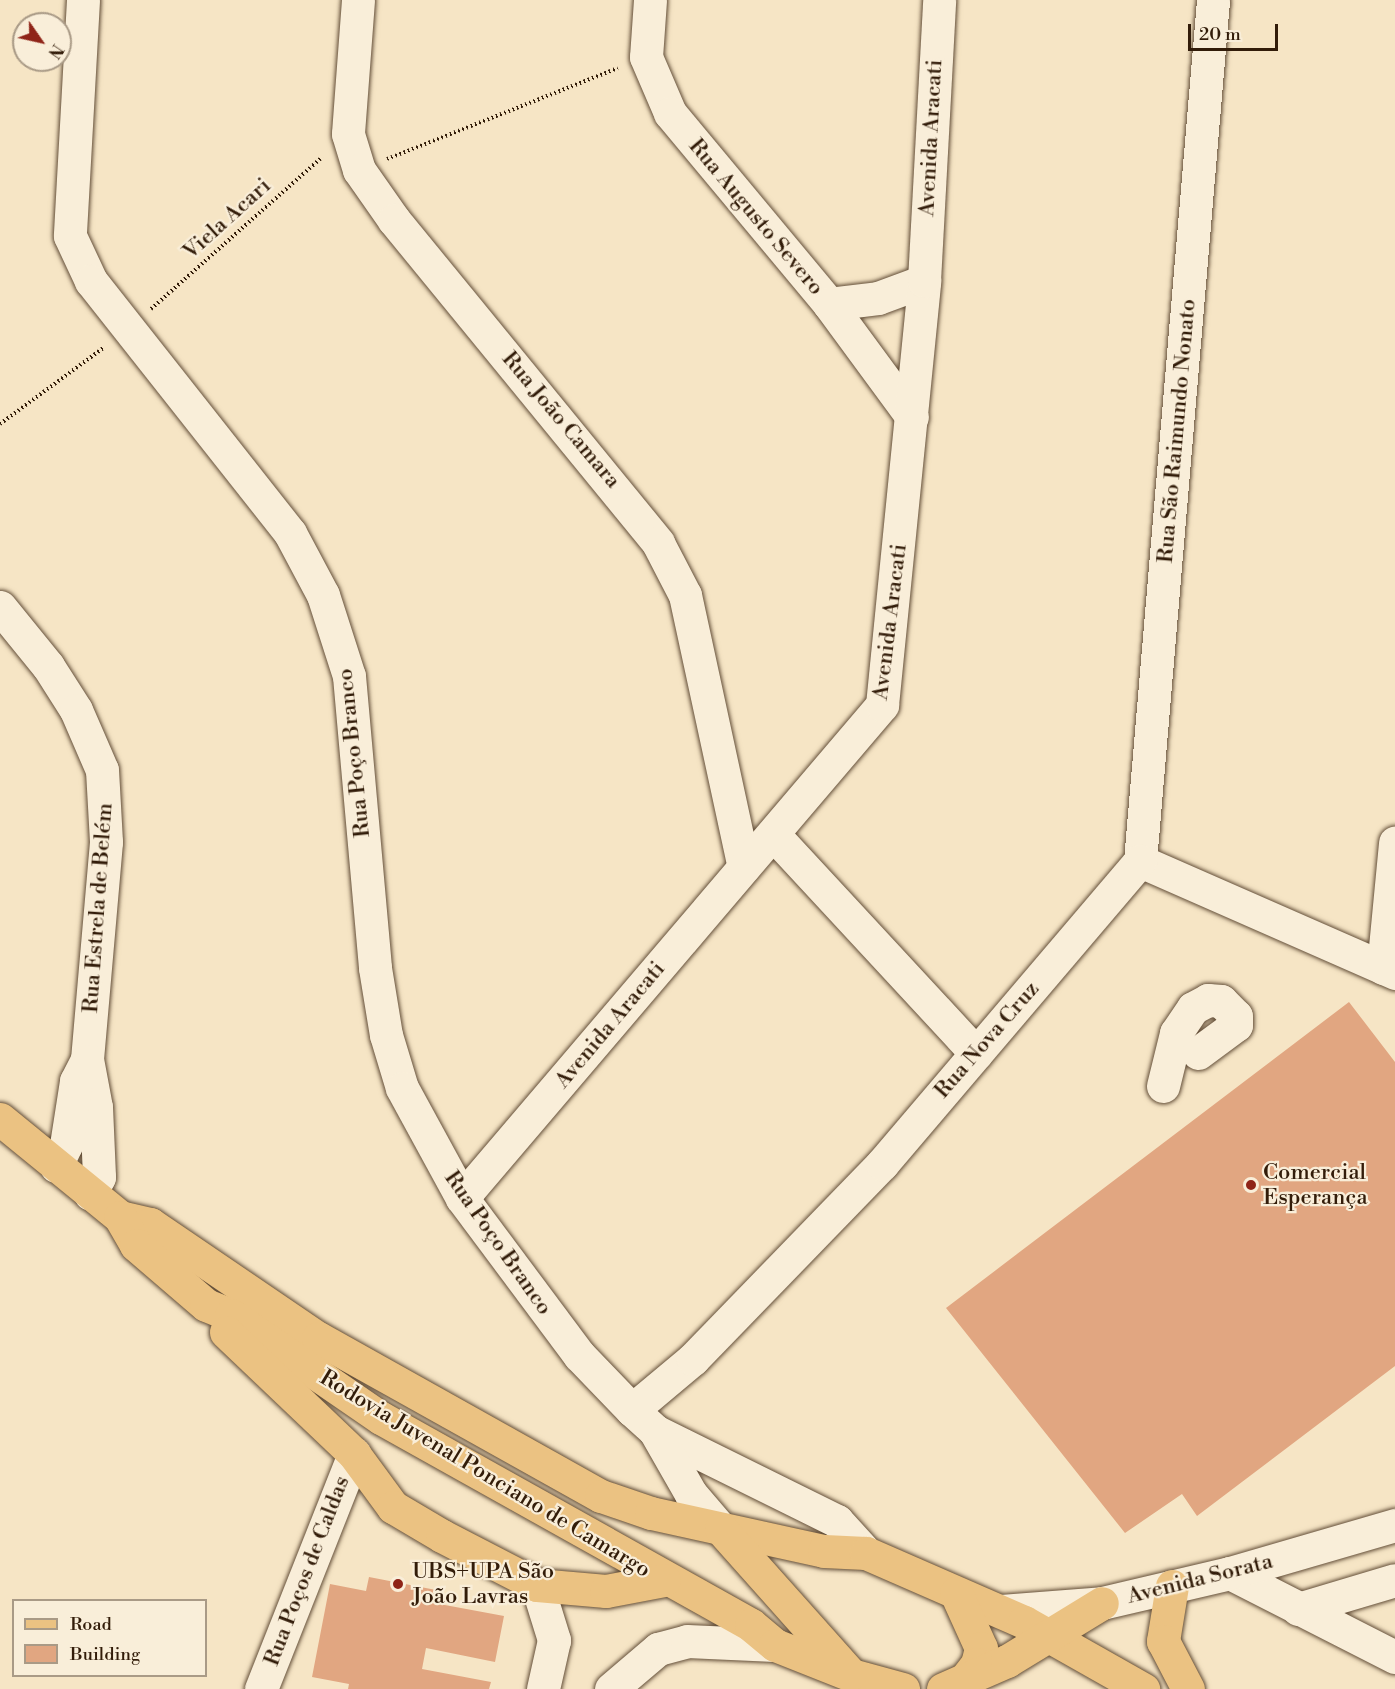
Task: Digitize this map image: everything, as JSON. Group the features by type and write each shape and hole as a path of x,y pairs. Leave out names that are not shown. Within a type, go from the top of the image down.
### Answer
{"main road":[{"path":"0,1119 120,1217"},
{"name":"Rodovia Juvenal Ponciano de Camargo","path":"120,1217 136,1245 206,1305 231,1315 381,1418 664,1580 751,1625 775,1645 851,1675 903,1689"},
{"name":"Rodovia Juvenal Ponciano de Camargo","path":"120,1217 150,1224 318,1338 477,1430 601,1496 721,1529 824,1551 866,1553 1001,1611 1051,1636 1143,1689"},
{"path":"206,1305 222,1328 354,1454 393,1507 537,1585 606,1591 664,1580"},
{"path":"354,1454 381,1418 402,1412 422,1416 456,1433 477,1430"},
{"path":"721,1529 851,1675"},
{"path":"1172,1586 1163,1641 1188,1689"},
{"path":"953,1686 976,1664 981,1647 956,1593"},
{"path":"953,1686 1051,1636 1102,1603"}],"street":[{"name":"Rua Poço Branco","path":"83,0 70,236 92,281 290,533 323,595 349,676 374,957 386,1035 402,1088 462,1198 579,1355 643,1421 692,1494 721,1529"},
{"name":"Rua João Camara","path":"358,0 348,134 359,170 394,220 658,543 688,606 744,867"},
{"name":"Rua Augusto Severo","path":"650,0 646,57 670,113 829,304 912,417"},
{"name":"Avenida Aracati","path":"462,1198 882,705 924,281 939,0"},
{"name":"Rua São Raimundo Nonato","path":"1140,861 1213,0"},
{"path":"829,304 878,298 924,281"},
{"name":"Rua Estrela de Belém","path":"0,607 48,666 76,710 102,770 106,843 87,1059 96,1107 99,1177 90,1194"},
{"path":"773,834 976,1053"},
{"path":"1140,861 1389,970 1395,843"},
{"name":"Rua Nova Cruz","path":"643,1421 693,1359 874,1172 1140,861"},
{"path":"1163,1086 1176,1033 1193,1008 1208,1000 1221,1001 1236,1016 1236,1025 1198,1053"},
{"name":"Rua Estrela de Belém","path":"56,1166 66,1145 76,1081 87,1059"},
{"name":"Rua Poço Branco","path":"643,1421 837,1521 866,1553"},
{"name":"Rua Poços de Caldas","path":"261,1689 354,1454"},
{"name":"Avenida Sorata","path":"1001,1611 1102,1603 1230,1573 1395,1525"},
{"path":"1230,1573 1395,1657"},
{"path":"1298,1609 1395,1580"},
{"path":"537,1585 554,1640 543,1689"},
{"path":"611,1689 658,1649 687,1641 775,1645"}],"path":[{"path":"359,170 646,57"},
{"name":"Viela Acari","path":"0,424 129,329 348,134"}],"building":[{"name":"Comercial Esperança","path":"1349,1002 1395,1062 1395,1366 1197,1516 1182,1494 1125,1533 946,1308"},
{"path":"369,1577 436,1590 434,1603 504,1616 495,1662 426,1648 422,1669 491,1682 489,1689 348,1689 349,1684 312,1677 330,1584 366,1591"}],"place":[{"name":"Comercial Esperança","path":"1251,1185"},
{"name":"UBS+UPA São João Lavras","path":"398,1584"}]}
